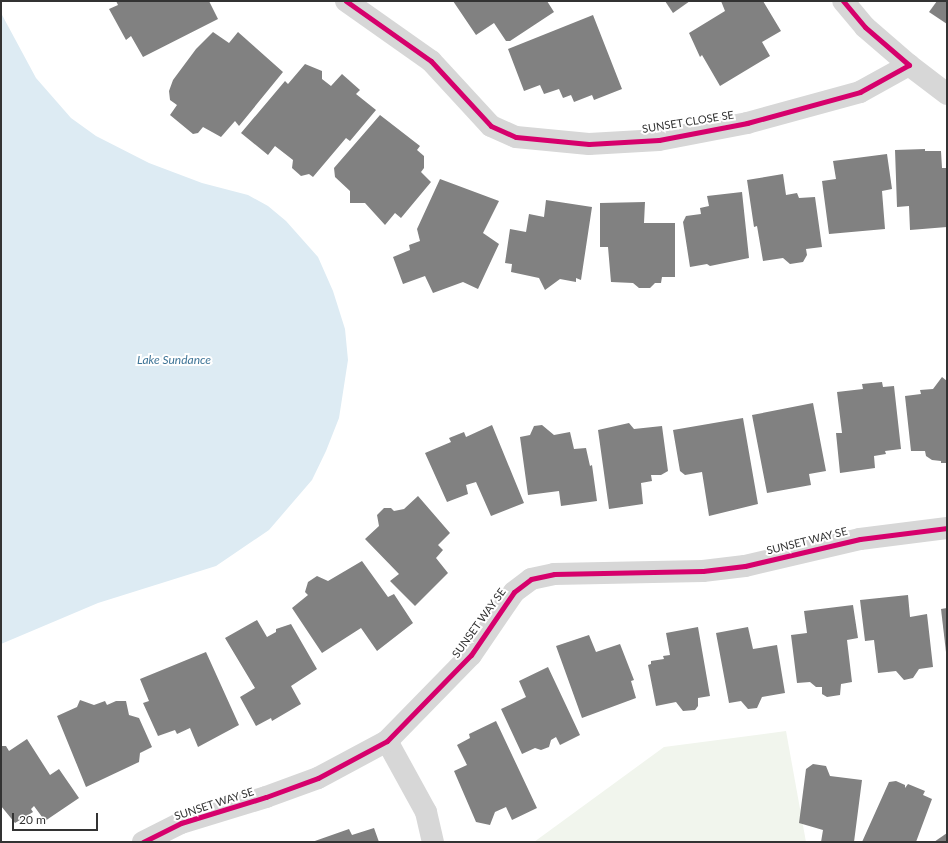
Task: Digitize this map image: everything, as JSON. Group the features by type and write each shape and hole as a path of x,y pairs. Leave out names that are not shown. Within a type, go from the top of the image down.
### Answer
{"street":[{"name":"SUNSET CLOSE SE","path":"346,1 432,61 491,126 516,137 589,144 659,140 747,123 817,105 860,92 909,65"},
{"path":"843,1 865,27 909,65 947,94"},
{"name":"SUNSET WAY SE","path":"143,842 181,824 266,797 318,778 387,741 471,656 514,592 531,579 554,574 703,571 738,567 860,539 947,528"},
{"path":"387,741 426,812 434,842"}],"shaded area":[{"path":"786,731 806,842 534,842 664,747"}],"water":[{"name":"Lake Sundance","path":"1,13 36,78 71,118 96,136 149,163 202,183 248,195 268,206 286,221 318,257 333,291 345,329 348,360 339,418 326,451 312,480 269,530 216,566 98,603 1,644"}],"building":[{"path":"116,1 209,1 218,19 143,57 131,36 126,40 109,9 118,5"},
{"path":"453,1 547,1 554,12 510,41 506,41 494,23 476,35"},
{"path":"665,1 690,1 673,13"},
{"path":"721,1 763,1 781,31 762,42 770,56 720,86 702,55 700,57 689,33 725,11"},
{"path":"937,1 947,1 947,24 929,12"},
{"path":"593,15 622,89 594,100 592,95 574,102 571,95 563,98 559,89 544,94 540,85 524,91 508,49"},
{"path":"213,32 229,43 238,32 283,72 239,126 235,121 221,137 203,127 198,133 193,134 170,115 177,105 170,100 169,91 173,80 196,49"},
{"path":"305,64 322,71 322,79 331,86 342,74 360,90 356,94 376,110 350,141 346,138 313,177 309,174 301,176 292,168 293,160 275,146 268,155 241,133 285,81 288,84"},
{"path":"380,115 420,146 417,150 424,156 424,168 421,172 431,182 401,218 395,213 385,225 365,203 350,203 350,191 335,177 334,168"},
{"path":"925,149 925,151 941,151 942,168 947,168 947,227 910,230 909,206 897,207 895,150"},
{"path":"887,154 892,189 882,191 885,229 829,234 822,181 836,179 833,161"},
{"path":"783,174 786,195 797,193 799,198 815,197 822,247 806,249 807,255 803,262 790,264 783,258 763,261 757,226 754,227 747,180"},
{"path":"440,179 499,201 483,233 499,244 478,289 463,282 433,293 425,276 403,284 393,257 410,250 409,245 420,241 417,229"},
{"path":"742,192 749,258 710,266 707,264 690,267 683,222 686,216 701,214 700,208 709,206 707,196"},
{"path":"546,200 592,207 581,280 576,278 576,282 560,279 545,290 539,278 511,272 512,264 505,263 510,229 526,232 529,214 544,217"},
{"path":"645,202 644,223 675,223 675,277 662,277 661,283 655,283 650,288 639,288 633,283 611,282 608,247 600,247 600,203"},
{"path":"942,377 947,381 947,463 932,460 926,456 925,451 911,451 905,396 921,394 920,390 933,389"},
{"path":"882,382 883,387 894,386 901,449 885,451 886,454 874,456 875,468 840,473 836,433 842,433 837,392 863,389 862,384"},
{"path":"813,403 826,471 809,474 811,485 767,493 752,415"},
{"path":"743,418 758,504 709,516 702,472 685,475 680,471 673,430"},
{"path":"629,423 634,429 662,426 668,471 661,475 651,475 652,481 641,483 643,504 609,509 598,430"},
{"path":"492,425 524,503 491,516 476,482 466,485 468,494 447,502 425,453 451,442 449,438 464,432 466,437"},
{"path":"542,425 554,435 570,432 574,449 586,448 590,466 592,465 597,501 561,506 559,491 528,495 520,437 530,435 534,426"},
{"path":"418,496 450,533 438,545 443,550 436,558 448,573 415,606 390,581 399,574 365,539 379,526 377,515 384,508 391,508 394,511 404,509"},
{"path":"362,561 388,597 394,594 413,623 377,651 361,628 322,653 292,608 308,595 305,592 308,582 317,576 328,581"},
{"path":"908,595 910,617 927,614 933,667 919,669 913,678 904,680 896,671 878,673 874,640 865,641 860,600"},
{"path":"853,605 858,638 847,640 852,682 841,684 840,695 827,697 822,694 822,687 816,687 810,682 797,683 791,635 807,633 804,611"},
{"path":"947,608 947,652 946,652 941,609"},
{"path":"257,620 267,637 276,632 276,629 291,624 317,669 291,686 301,704 272,721 271,718 256,726 240,697 255,688 225,638"},
{"path":"698,627 710,696 698,698 698,706 695,710 683,711 676,702 656,706 648,665 651,664 651,661 664,659 663,656 670,655 666,633"},
{"path":"748,627 753,649 777,645 785,693 762,697 757,708 748,709 741,701 729,703 716,633"},
{"path":"589,635 596,652 620,644 634,680 631,681 636,698 582,718 556,646"},
{"path":"206,652 239,725 198,747 190,728 177,734 175,730 158,736 143,703 149,701 140,679"},
{"path":"548,667 580,735 560,745 556,737 551,740 549,747 541,750 535,748 522,754 501,709 526,697 519,681"},
{"path":"80,700 94,705 105,701 107,705 116,701 126,701 129,715 139,718 152,747 140,753 139,762 86,787 57,716 77,707"},
{"path":"496,721 537,808 512,820 506,807 495,812 490,825 476,822 454,771 467,765 457,745 470,738 469,734"},
{"path":"27,739 50,775 59,769 79,798 45,821 34,806 31,809 33,812 15,823 1,806 1,746 6,746 9,751"},
{"path":"813,764 826,766 830,776 862,780 854,842 821,842 823,830 799,823 806,769"},
{"path":"896,781 905,785 905,788 908,784 925,791 923,795 932,799 916,842 862,842 889,782"},
{"path":"374,828 379,842 312,842 349,829 352,835"},
{"path":"947,833 947,842 934,842"}],"cycle path":[{"path":"346,1 431,61 491,126 516,137 589,144 659,140 747,123 860,92 909,65 865,27 843,1"},
{"path":"143,842 181,823 266,797 318,778 387,741 471,655 514,592 531,579 554,574 703,571 745,566 860,539 947,528"}]}
